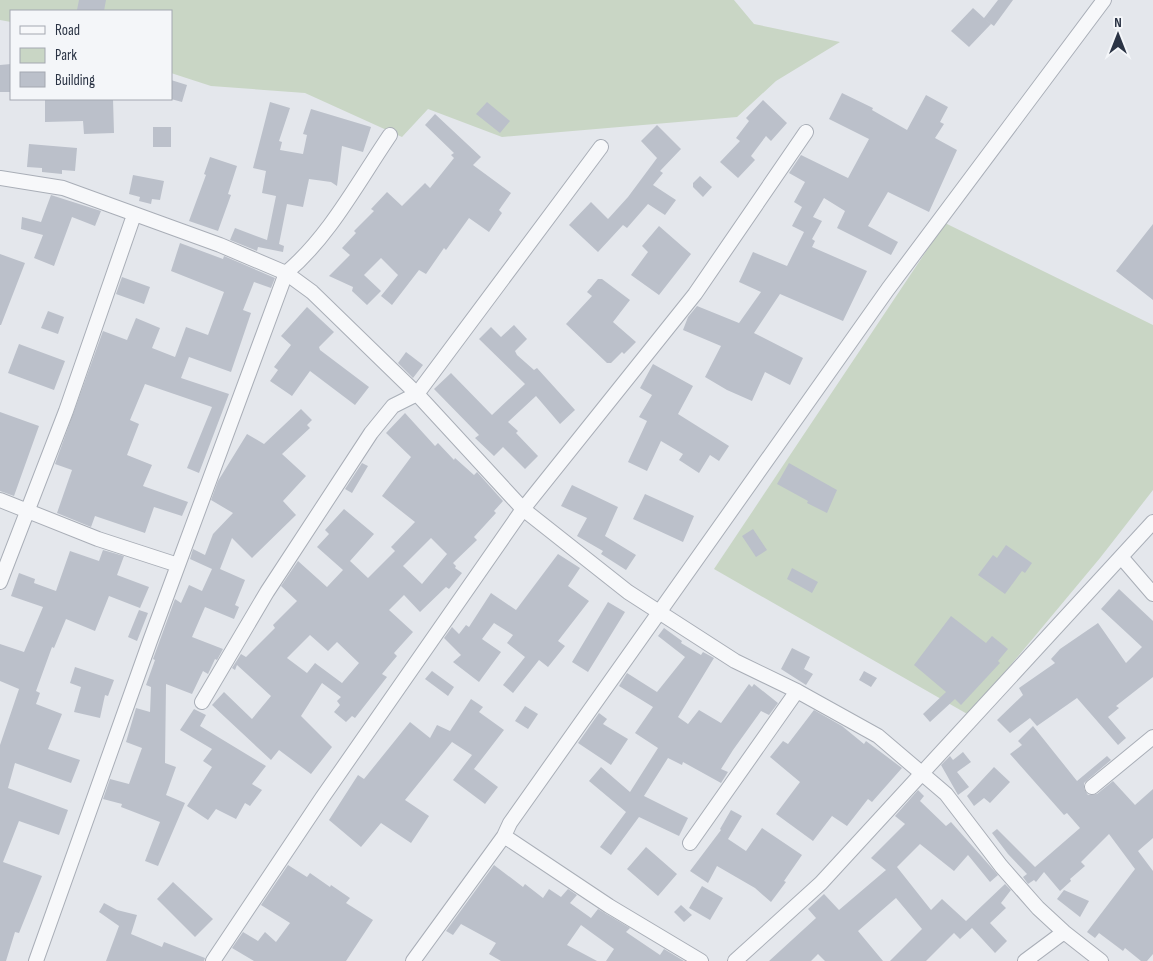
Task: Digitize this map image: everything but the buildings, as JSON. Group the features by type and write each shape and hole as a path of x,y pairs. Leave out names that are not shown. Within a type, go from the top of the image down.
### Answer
{"street":[{"path":"413,961 504,836 510,823 658,611 888,289 1104,0"},
{"path":"213,961 322,798 523,509 695,294 806,132"},
{"path":"36,961 178,565 286,273 306,257 390,135"},
{"path":"202,702 267,592 371,432 393,406 416,394 601,147"},
{"path":"0,178 63,188 134,216 220,245 286,273 312,292 416,394 523,509 628,592 735,661 798,691 878,736 923,773 946,794 1001,866 1064,932 1102,961"},
{"path":"0,582 29,511 134,216"},
{"path":"0,500 98,539 178,565"},
{"path":"735,961 821,883 1122,558 1153,522"},
{"path":"1122,558 1153,594"},
{"path":"690,843 798,691"},
{"path":"1092,786 1153,737"},
{"path":"504,836 610,906 701,961"},
{"path":"1025,961 1064,932"}],"green space":[{"path":"0,0 734,0 754,24 840,42 776,81 737,117 502,137 428,109 402,137 305,93 211,86 172,73 172,10 10,10 10,22 0,20"},
{"path":"945,223 1153,325 1153,490 1100,558 969,715 714,569"}]}
